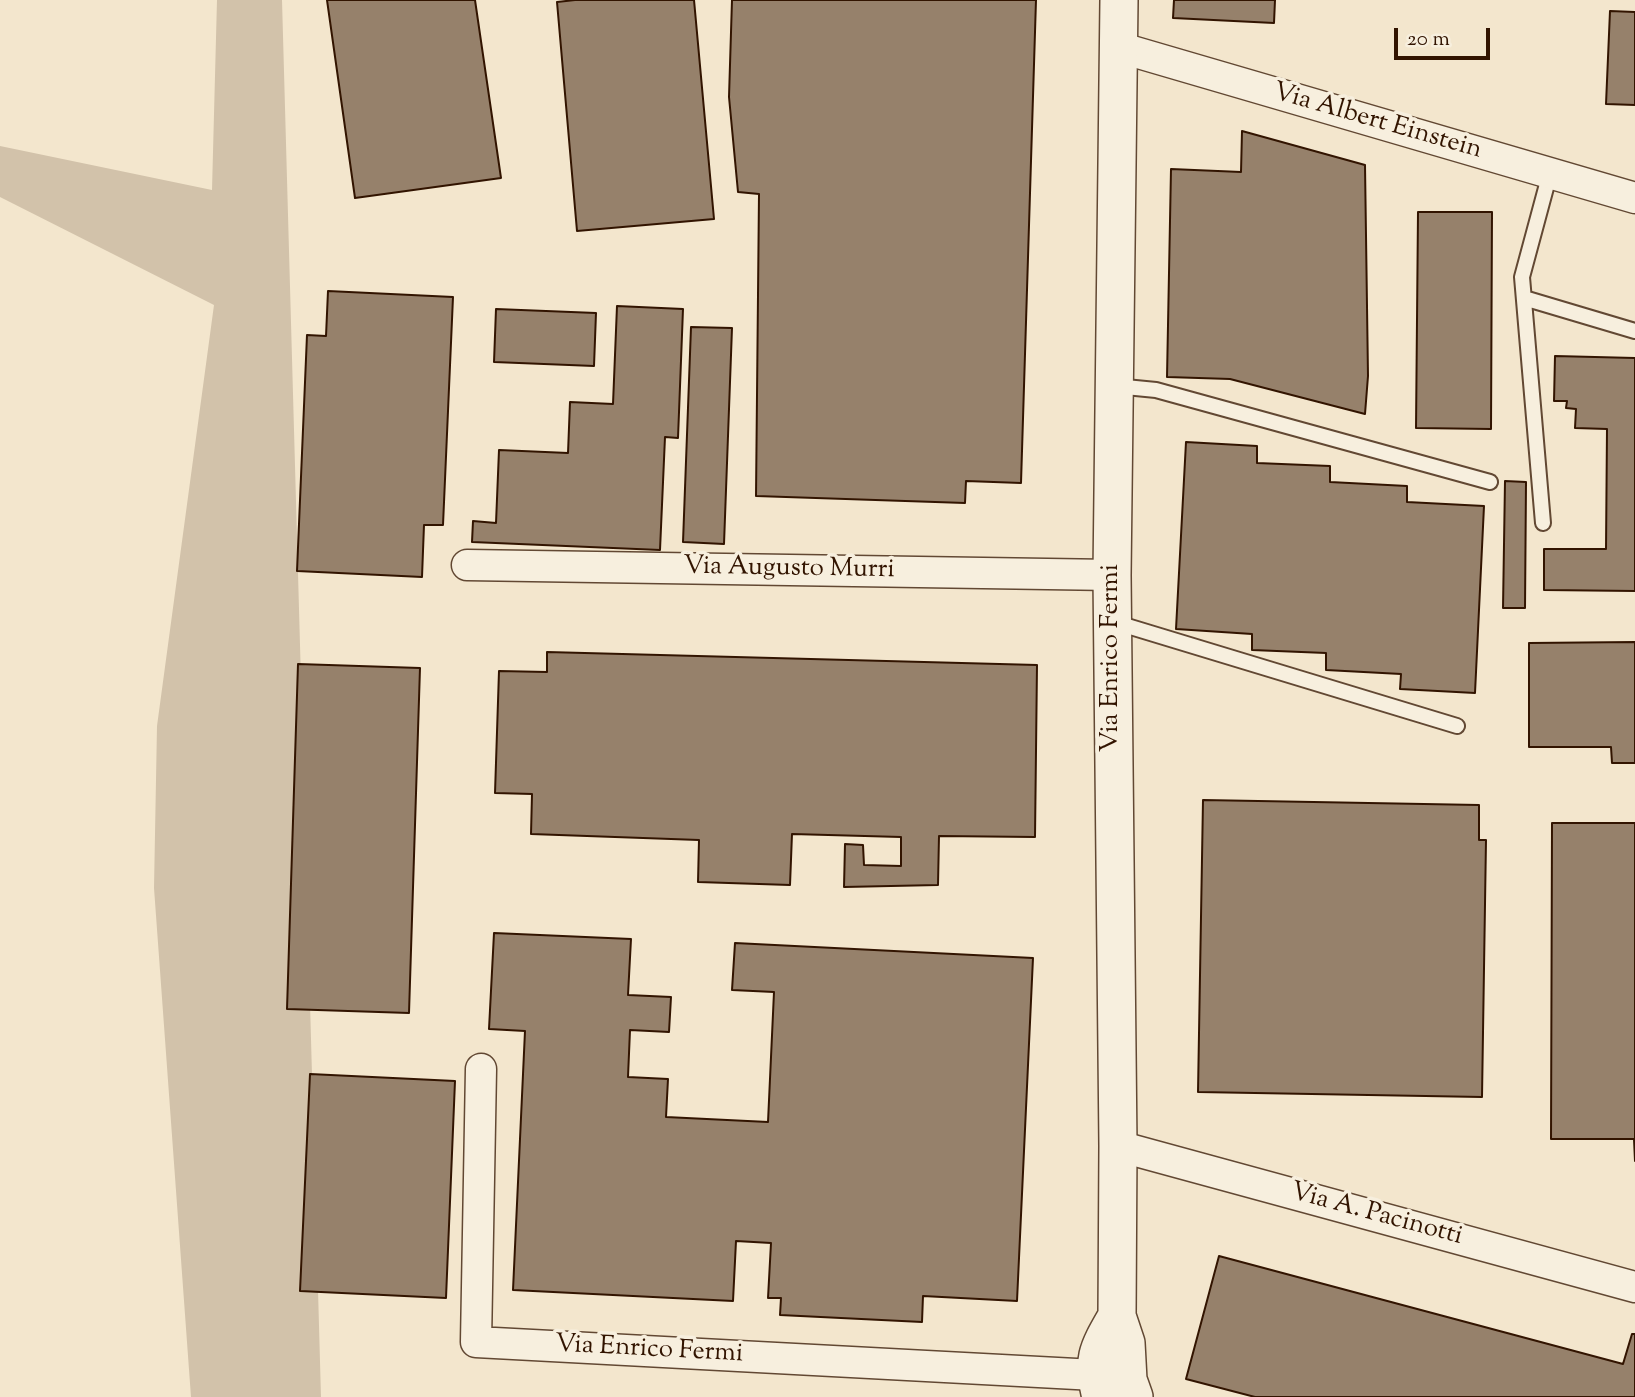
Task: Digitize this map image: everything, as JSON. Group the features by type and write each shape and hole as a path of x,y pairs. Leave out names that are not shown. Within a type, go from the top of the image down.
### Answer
{"street":[{"name":"Via Enrico Fermi","path":"481,1069 476,1342 1115,1387 1126,1343 1117,1316 1118,1146 1112,622 1119,0"},
{"name":"Via Albert Einstein","path":"1118,47 1635,198"},
{"name":"Via Augusto Murri","path":"467,565 1112,575"},
{"name":"Via A. Pacinotti","path":"1118,1146 1635,1287"}],"lane":[{"path":"1543,523 1522,277 1550,173"},
{"path":"1524,298 1635,331"},
{"path":"1113,385 1156,390 1490,482"},
{"path":"1112,622 1457,726"}],"shaded area":[{"path":"217,0 282,0 321,1397 191,1397 154,888 157,726 214,305 0,197 0,146 212,190"}],"building":[{"path":"327,0 475,0 501,178 355,198"},
{"path":"694,0 714,219 577,231 557,2"},
{"path":"732,0 1036,0 1021,483 966,481 965,503 756,496 759,194 738,192 729,97"},
{"path":"1174,0 1275,0 1274,23 1173,18"},
{"path":"1610,11 1635,12 1635,105 1606,104"},
{"path":"1242,131 1365,165 1368,376 1365,414 1230,379 1167,377 1171,169 1241,172"},
{"path":"1418,212 1492,212 1491,429 1416,428"},
{"path":"328,291 453,297 443,525 424,525 422,577 297,571 307,335 326,336"},
{"path":"617,306 683,309 678,438 665,437 660,550 472,542 473,521 496,523 499,450 568,453 570,402 613,404"},
{"path":"496,309 596,313 594,366 494,362"},
{"path":"691,327 732,328 724,544 683,542"},
{"path":"1555,356 1635,358 1635,591 1544,590 1544,549 1606,549 1607,429 1575,428 1576,409 1566,408 1567,401 1554,401"},
{"path":"1186,442 1257,446 1257,463 1330,466 1330,482 1407,486 1407,502 1484,506 1475,693 1400,689 1401,674 1326,670 1326,653 1252,650 1252,634 1176,629"},
{"path":"1505,481 1526,482 1525,608 1503,608"},
{"path":"1635,642 1635,763 1612,763 1611,747 1529,747 1529,643"},
{"path":"547,652 1037,665 1035,837 939,836 938,885 844,887 845,844 863,845 864,865 901,866 901,837 792,834 790,885 698,882 699,840 531,834 532,794 495,793 499,671 547,672"},
{"path":"298,664 420,668 409,1013 287,1009"},
{"path":"1203,800 1479,805 1479,840 1486,840 1482,1097 1198,1092"},
{"path":"1552,823 1635,823 1635,1161 1634,1139 1551,1139"},
{"path":"494,933 631,939 628,995 671,997 669,1032 630,1030 628,1077 668,1079 666,1117 768,1122 774,992 732,990 735,943 1033,958 1017,1301 923,1296 922,1322 780,1315 781,1298 768,1298 771,1243 736,1241 733,1301 513,1290 525,1031 489,1029"},
{"path":"310,1074 455,1081 446,1298 300,1291"},
{"path":"1219,1256 1623,1364 1632,1334 1635,1334 1635,1397 1255,1397 1186,1379"}]}
